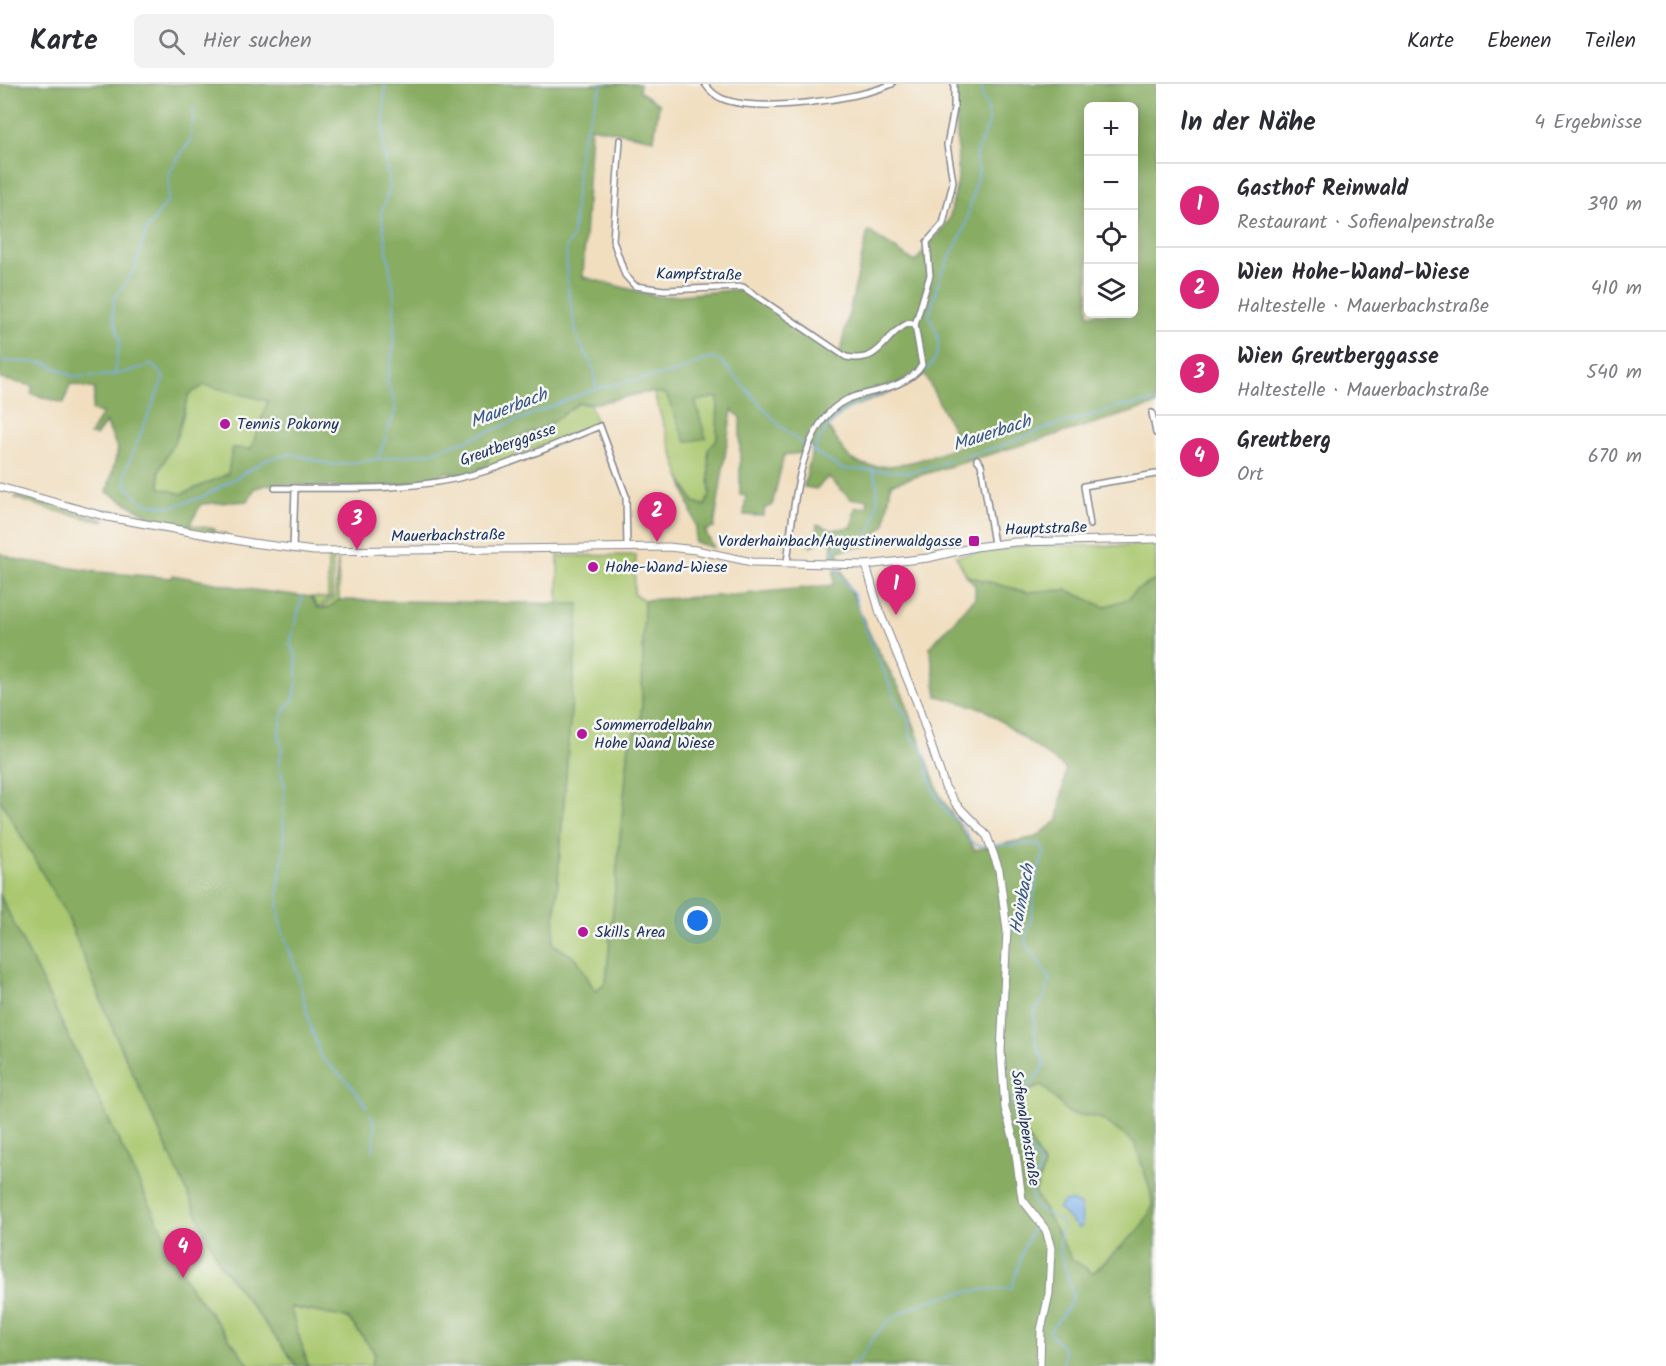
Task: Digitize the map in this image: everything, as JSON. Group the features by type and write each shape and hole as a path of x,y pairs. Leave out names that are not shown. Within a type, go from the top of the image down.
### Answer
{"main road":[{"name":"Mauerbachstraße","path":"0,487 107,517 293,549 324,551 683,548 743,561 866,565"},
{"name":"Hauptstraße","path":"866,565 928,558 994,544 1156,540"},
{"name":"Sofienalpenstraße","path":"866,565 880,613 917,703 945,787 956,804 987,836 993,849 1006,916 1001,1051 1005,1108 1014,1140 1022,1199 1041,1222 1049,1236 1051,1248 1049,1294 1041,1330 1040,1366"}],"street":[{"path":"705,84 712,93 722,99 769,104 836,98 892,84"},
{"path":"787,562 791,524 805,458 810,440 824,419 845,401 888,387 911,375 921,365 915,326 930,275 927,242 943,224 953,182 947,145 954,109 954,84"},
{"name":"Kampfstraße","path":"620,140 613,240 624,275 635,286 664,290 743,287 846,357 858,359 872,355 887,344 900,327 909,323 915,326"},
{"path":"1152,413 1156,433"},
{"name":"Greutberggasse","path":"274,488 368,489 406,486 478,473 600,426 626,496 627,548"},
{"path":"977,459 981,464 994,544"},
{"path":"1090,525 1084,486 1156,474"},
{"path":"293,549 296,488"}],"green space":[{"path":"0,84 640,84 639,91 659,104 654,139 591,127 583,277 660,297 742,289 839,356 868,231 915,262 949,220 958,180 956,84 1156,84 1156,405 891,484 885,525 866,546 838,551 840,560 831,560 832,542 824,539 811,546 809,543 817,532 817,524 832,530 852,527 855,508 867,507 868,499 851,499 828,477 816,489 804,487 813,447 806,443 801,453 784,455 772,506 765,508 763,516 744,515 746,496 740,495 740,417 732,410 714,528 705,531 714,548 695,542 696,526 681,479 694,502 705,506 710,494 708,450 717,439 718,397 695,401 706,438 686,442 666,394 644,393 601,402 579,403 545,427 489,448 488,463 474,472 458,474 447,472 427,479 383,487 271,484 255,488 248,501 201,504 190,525 154,519 107,492 118,450 106,422 96,436 90,435 102,413 92,411 95,389 70,384 64,403 31,394 33,386 0,379","holes":["925,375 961,446 892,466 864,465 849,457 828,427 846,409 872,400","205,385 268,401 251,449 232,448 228,474 182,494 160,488 159,471 177,436 189,394"]},
{"path":"205,384 268,401 251,449 232,448 229,474 182,494 160,488 159,471 177,436 189,394"},
{"path":"653,391 694,401 718,397 717,439 708,450 710,494 705,506 694,502 681,479"},
{"path":"579,403 590,405 597,423 479,471 489,448 545,427"},
{"path":"16,496 104,520 103,522 52,510 15,498"},
{"path":"103,509 154,519 151,522 106,513"},
{"path":"169,521 215,529 214,532 158,524"},
{"path":"1156,543 1156,580 1136,590 1128,599 1104,607 1067,590 1026,592 967,576 956,556 1027,545 1128,546"},
{"path":"0,553 14,559 98,572 172,578 173,575 253,590 311,597 318,608 328,608 339,600 579,604 553,944 577,959 595,991 606,982 629,745 640,720 642,706 644,600 735,595 834,585 834,571 842,571 872,639 903,695 940,796 975,850 1036,837 1058,820 1066,769 984,709 937,696 930,647 975,598 975,586 967,576 1026,592 1067,590 1104,607 1128,599 1136,590 1156,580 1156,1366 371,1366 375,1353 348,1318 290,1307 308,1366 297,1366 220,1264 114,1032 68,918 0,799","holes":["1042,1085 1069,1113 1100,1118 1135,1143 1153,1206 1140,1229 1093,1273 1072,1259 1035,1193 1044,1166 1008,1100"]},
{"path":"636,555 634,594 644,600 642,706 640,720 629,745 606,982 595,991 577,959 553,945 579,604 558,604 558,556"},
{"path":"328,558 333,558 332,596 318,608 311,597 328,598"},
{"path":"338,558 339,600 328,608 322,608 335,596"},
{"path":"0,799 68,918 114,1032 220,1264 297,1366 250,1366 189,1286 0,895"},
{"path":"0,895 189,1286 250,1366 0,1366"},
{"path":"1043,1085 1069,1113 1100,1118 1135,1143 1150,1189 1153,1206 1140,1229 1093,1273 1072,1259 1035,1193 1044,1166 1007,1100"},
{"path":"289,1307 348,1318 375,1353 371,1366 308,1366"}],"water":[{"path":"1071,1201 1081,1206 1082,1226 1079,1229 1058,1208 1064,1202"}],"waterway":[{"path":"378,459 396,408 387,381 394,345 394,294 381,213 390,187 383,149 385,84"},
{"path":"596,387 594,369 577,337 568,290 566,248 573,235 580,145 602,84"},
{"path":"904,384 924,371 936,356 938,338 929,316 940,276 964,230 979,170 975,156 989,123 988,108 983,99 981,84"},
{"path":"114,375 120,341 113,315 114,299 135,269 146,231 168,200 170,171 190,141 194,108"},
{"name":"Mauerbach","path":"0,361 46,363 75,377 114,375 152,365 164,377 125,472 127,487 143,503 171,507 205,496 266,460 293,454 333,465 429,453 597,388 677,372 708,358 720,360 777,423 806,447"},
{"path":"813,452 821,436 839,416 859,403 900,386"},
{"name":"Mauerbach","path":"810,449 842,469 911,472 1000,446 1050,427 1120,407 1156,402"},
{"name":"Hainbach","path":"836,561 833,550 841,542 868,536 871,529 876,512 877,493 872,469"},
{"path":"273,550 300,554"},
{"name":"Hainbach","path":"837,566 838,573 855,596 862,620 898,704 908,717 910,737 923,750 933,790 948,814 963,825 970,841 979,846 987,845"},
{"path":"297,677 296,655 290,644 302,597"},
{"path":"297,682 294,699 285,709 279,733 282,749 279,766 285,787 284,845 278,894 280,923 298,975 310,1025 321,1057 352,1086 367,1107"},
{"name":"Hainbach","path":"992,845 1041,844 1044,854 1037,873 1031,919 1025,941 1050,979 1046,995 1034,1013 1035,1040 1045,1064 1032,1083 1014,1097 1014,1106 1020,1133 1040,1163 1032,1192 1033,1203 1037,1208 1062,1223 1059,1250 1073,1294 1071,1303 1049,1332 1064,1351 1062,1366"},
{"path":"370,1114 375,1126 373,1151"},
{"path":"850,1366 857,1362 886,1323 919,1304 965,1292 1012,1288 1024,1247 1036,1222"}],"place":[{"name":"Tennis Pokorny","path":"225,424"},
{"name":"Vorderhainbach/Augustinerwaldgasse","path":"974,541"},
{"name":"Wien Hohe-Wand-Wiese","path":"657,542"},
{"name":"Wien Greutberggasse","path":"357,550"},
{"name":"Hohe-Wand-Wiese","path":"593,567"},
{"name":"Gasthof Reinwald","path":"896,615"},
{"name":"Sommerrodelbahn Hohe Wand Wiese","path":"582,734"},
{"name":"Skills Area","path":"583,932"},
{"name":"Greutberg","path":"183,1278"}]}
